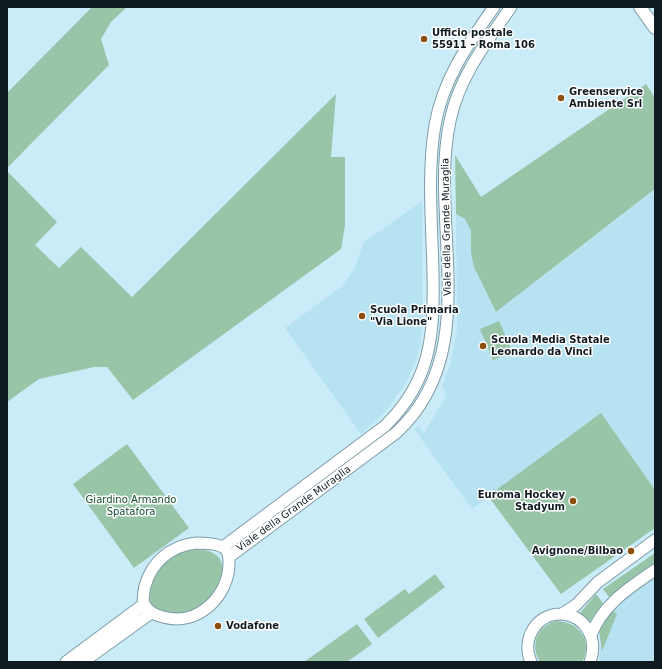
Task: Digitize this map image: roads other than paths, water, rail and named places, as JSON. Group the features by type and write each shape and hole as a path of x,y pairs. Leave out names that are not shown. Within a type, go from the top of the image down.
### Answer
{"main road":[{"path":"640,7 655,28"}],"street":[{"name":"Viale della Grande Muraglia","path":"223,547 386,426 402,407 418,382 427,360 433,324 432,151 437,114 445,88 457,63 494,7"},
{"name":"Viale della Grande Muraglia","path":"229,557 396,433 413,416 427,394 440,365 447,327 446,161 450,121 457,96 471,65 511,7"},
{"path":"531,662 528,646 530,633 543,620 562,614 576,605 598,582 655,540"},
{"path":"196,543 208,543 223,547 229,557 228,574 224,587 215,601 204,610 192,616 180,619 165,618 148,609 145,589 150,573 158,562 169,552 181,546 196,543"},
{"path":"591,635 598,620 610,604 655,570"},
{"path":"66,662 148,609"},
{"path":"84,662 148,609"},
{"path":"562,614 578,620 586,626 591,635 593,652 590,662"}],"place":[{"name":"Ufficio postale 55911 – Roma 106","path":"424,39"},
{"name":"Greenservice Ambiente Srl","path":"561,98"},
{"name":"Scuola Primaria \"Via Lione\"","path":"362,316"},
{"name":"Scuola Media Statale Leonardo da Vinci","path":"483,346"},
{"name":"Euroma Hockey Stadyum","path":"573,501"},
{"name":"Avignone/Bilbao","path":"631,551"},
{"name":"Vodafone","path":"218,626"}],"park label":[{"name":"Giardino Armando Spatafora","path":"131,506"}]}
